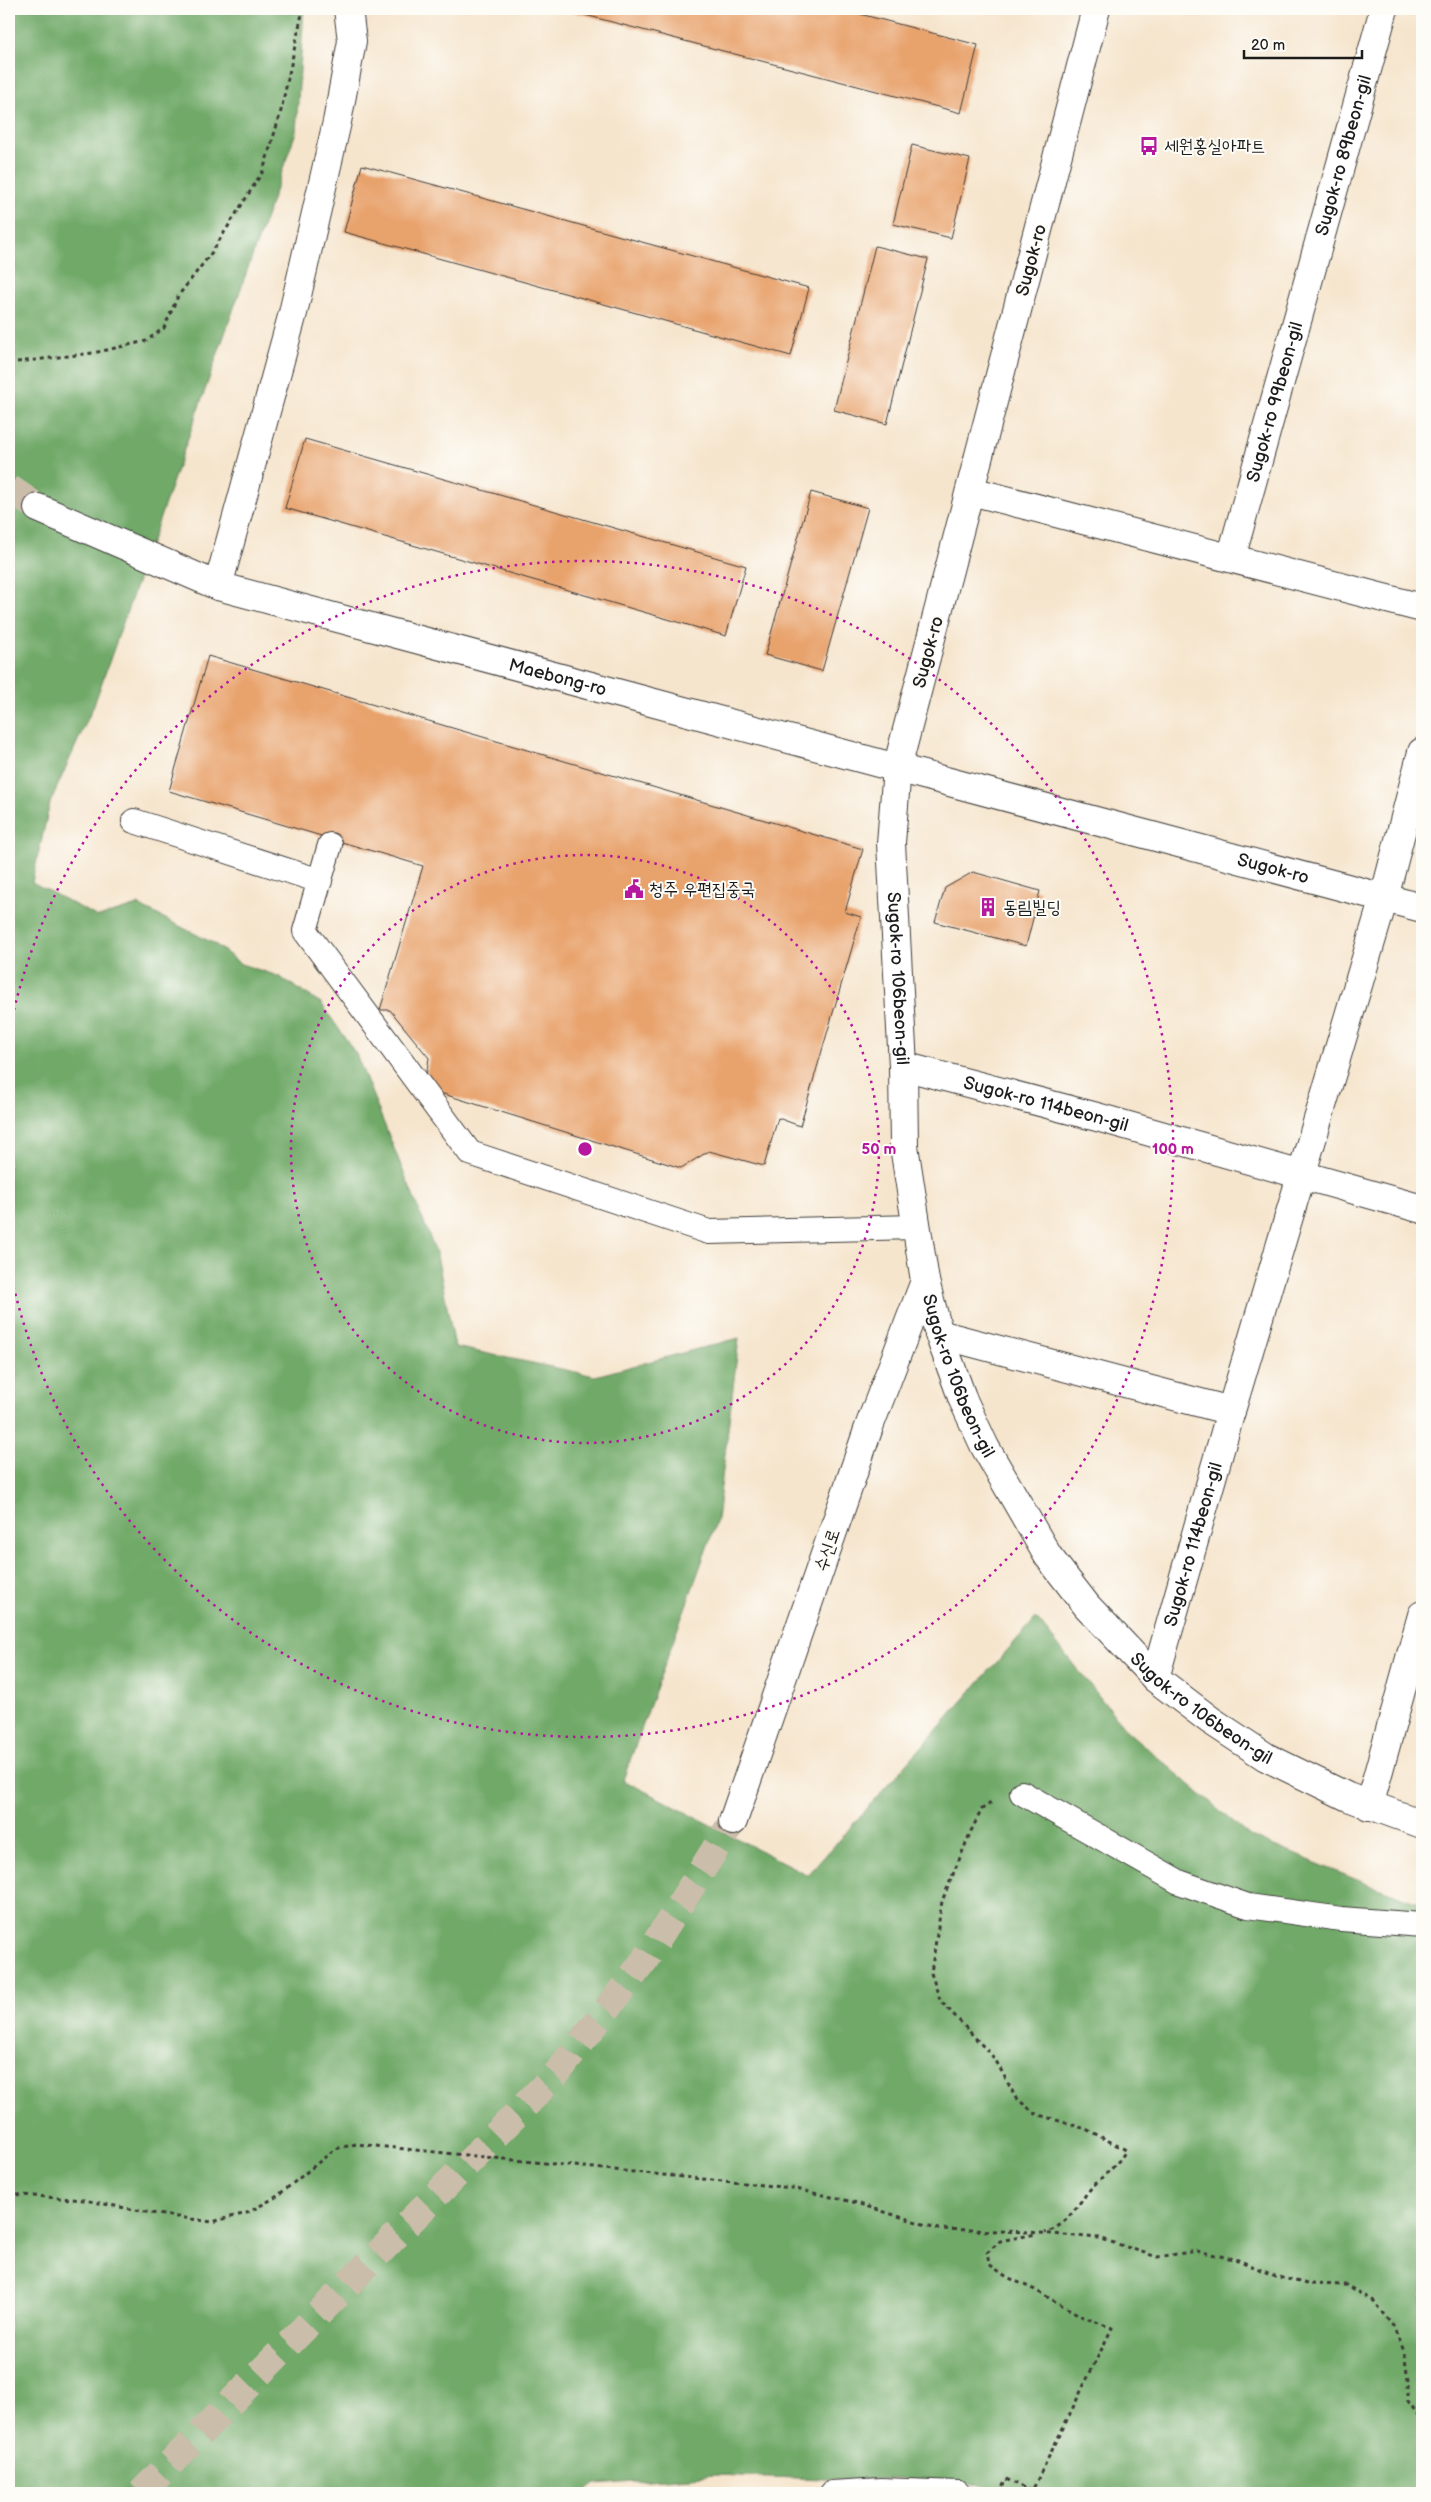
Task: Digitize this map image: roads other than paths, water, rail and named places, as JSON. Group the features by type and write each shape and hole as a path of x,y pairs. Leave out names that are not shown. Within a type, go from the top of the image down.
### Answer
{"street":[{"path":"218,586 293,313 335,132 352,41 348,9"},
{"name":"Sugok-ro","path":"1096,9 897,768 1422,908"},
{"name":"Sugok-ro 89beon-gil","path":"1319,245 1384,9"},
{"name":"Sugok-ro 99beon-gil","path":"1231,558 1319,245"},
{"path":"971,491 1422,608"},
{"name":"Maebong-ro","path":"38,508 218,586 897,768"},
{"name":"Sugok-ro 114beon-gil","path":"1155,1678 1231,1411 1384,898 1422,752"},
{"name":"Sugok-ro 106beon-gil","path":"897,768 891,842 903,1066 904,1146 925,1280 939,1334 963,1400 984,1447 1048,1556 1087,1606 1155,1678 1210,1720 1266,1757 1310,1780 1369,1806 1422,1824"},
{"name":"Sugok-ro 114beon-gil","path":"903,1066 1097,1117 1302,1177"},
{"path":"1302,1177 1422,1209"},
{"name":"수신로","path":"733,1821 869,1427 925,1280"},
{"path":"939,1334 1231,1411"},
{"path":"1369,1806 1422,1615"}],"lane":[{"path":"134,822 320,881"},
{"path":"330,845 305,931 470,1153 709,1232 917,1227"},
{"path":"1022,1793 1179,1882 1248,1906 1341,1919 1422,1925"},
{"path":"832,2493 881,2490 958,2493"}],"tunnel":[{"path":"9,488 38,508"},
{"path":"141,2493 558,2072 644,1961 733,1821"}],"place":[{"name":"세원홍실아파트","path":"1149,146"},
{"name":"청주 우편집중국","path":"634,889"},
{"name":"동림빌딩","path":"988,907"}]}
